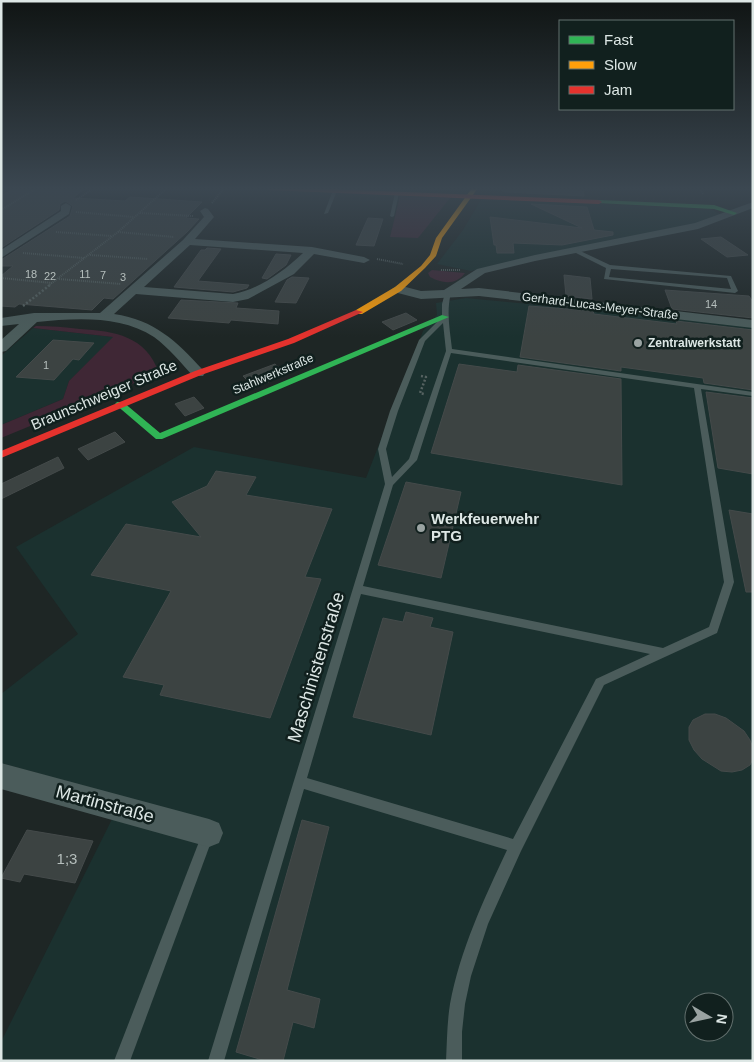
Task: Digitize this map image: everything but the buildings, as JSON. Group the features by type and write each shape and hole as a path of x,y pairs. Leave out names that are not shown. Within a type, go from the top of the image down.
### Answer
{"street":[{"path":"4,254 28,238"},
{"path":"103,317 137,288 190,238"},
{"path":"424,248 439,238"},
{"name":"Braunschweiger Straße","path":"1,455 220,364 325,328 354,315 394,284 409,280 433,256 439,238"},
{"path":"409,280 440,288 448,293 481,271 638,238"},
{"path":"188,240 312,250 364,260"},
{"path":"137,288 233,298 248,296 290,272 312,250"},
{"name":"Gerhard-Lucas-Meyer-Straße","path":"394,284 421,295 436,296 448,293 478,292 753,324"},
{"path":"2,322 58,315 103,317 134,323 153,331 170,343 198,373"},
{"path":"1,348 34,317"},
{"name":"Stahlwerkstraße","path":"120,404 158,437 445,317"},
{"name":"Braunschweiger Straße","path":"220,364 306,322"},
{"name":"Martinstraße","path":"1,776 209,833"}],"lane":[{"path":"574,250 609,267 730,277 735,291 606,278 609,267"},
{"path":"389,484 413,460 449,352 445,317 445,304 448,293"},
{"name":"Maschinistenstraße","path":"216,1061 389,484 382,450 394,411 422,340 445,317"},
{"path":"449,352 753,394"},
{"path":"454,1061 453,1040 465,966 482,919 516,846 600,682 713,630 729,582 696,386"},
{"path":"357,589 665,653"},
{"path":"300,782 516,846"},
{"path":"122,1061 209,833"}],"path":[{"path":"2,322 110,238"},
{"path":"167,238 188,240"},
{"path":"4,254 85,258"},
{"path":"89,255 166,261"},
{"path":"1,278 53,283"},
{"path":"59,279 137,288"}],"shaded area":[{"path":"457,238 630,238 471,271 437,264"},
{"path":"432,270 465,273 458,280 444,282 430,277 428,273"},
{"path":"466,298 753,326 753,1061 1,1061 1,1042 123,797 1,763 1,694 78,634 16,547 194,447 366,478 423,331 437,315 436,303"},
{"path":"36,326 105,332 128,338 138,343 146,351 159,373 1,438 1,425 63,399 69,381 113,337 33,328"},
{"path":"33,328 114,337 69,381 63,399 1,425 1,356"}],"traffic: fast":[{"path":"120,404 159,437 445,317"}],"traffic: slow":[{"path":"359,312 398,289 423,267 433,256 439,238"}],"traffic: jam":[{"path":"1,455 198,373 291,341 359,312"}],"place":[{"name":"Zentralwerkstatt","path":"638,343"},
{"name":"Werkfeuerwehr PTG","path":"421,528"}]}
